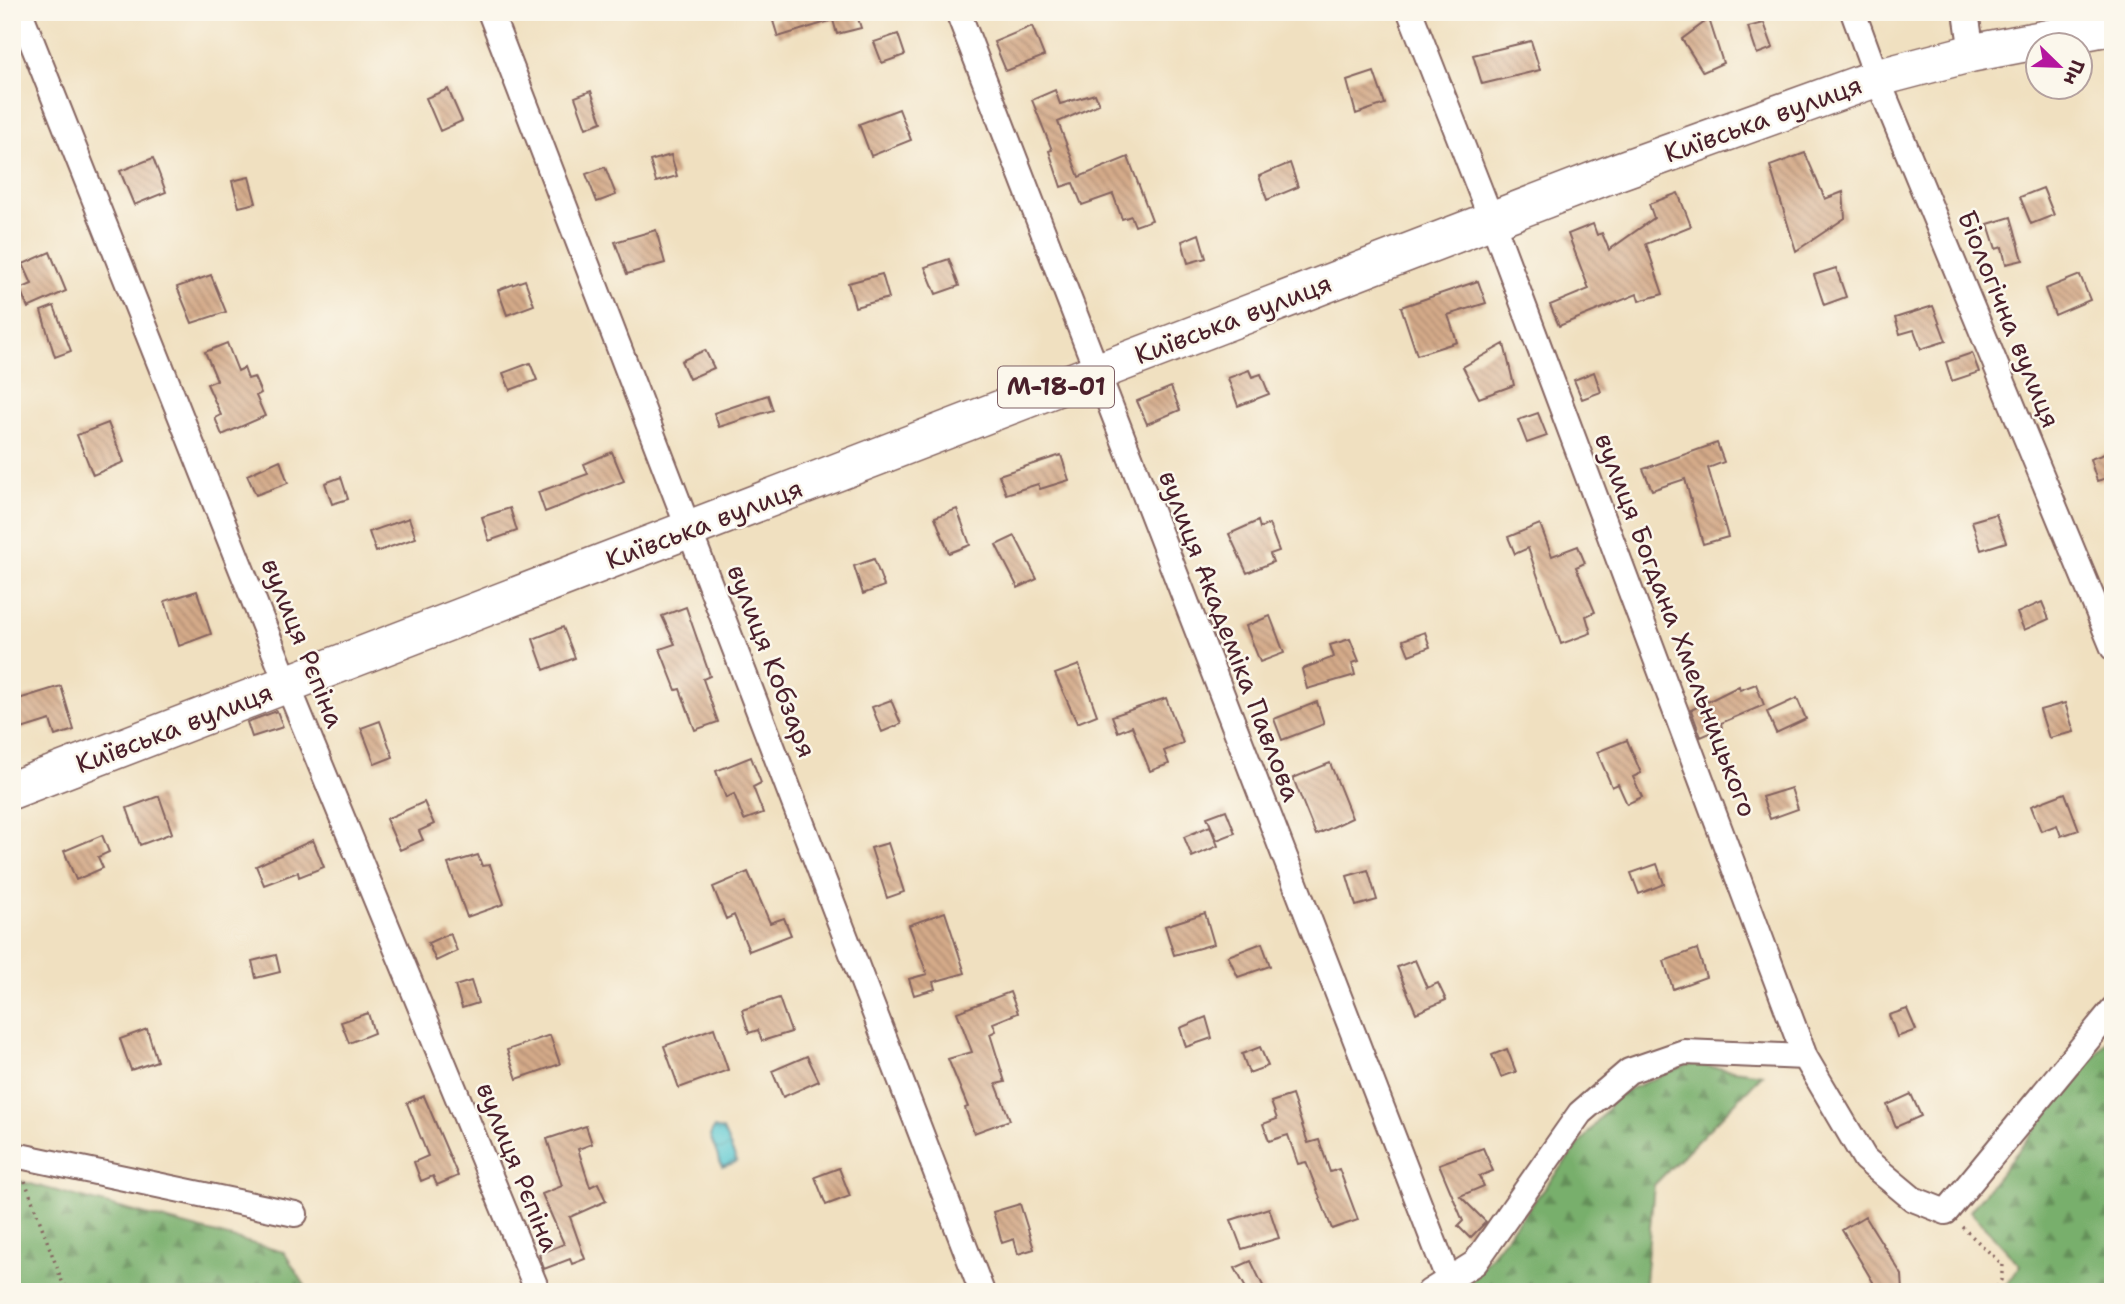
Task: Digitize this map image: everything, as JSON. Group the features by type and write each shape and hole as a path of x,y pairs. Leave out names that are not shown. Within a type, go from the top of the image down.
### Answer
{"highway":[{"name":"Київська вулиця","path":"12,790 1619,171 1877,78 2105,22"}],"street":[{"name":"вулиця Рєпіна","path":"20,12 287,684 538,1292"},
{"name":"вулиця Кобзаря","path":"490,12 982,1292"},
{"name":"вулиця Академіка Павлова","path":"958,12 1439,1286"},
{"name":"вулиця Богдана Хмельницького","path":"1410,12 1492,221 1805,1057 1864,1160 1913,1199 1946,1212"},
{"name":"Біологічна вулиця","path":"1853,12 1877,78 2113,648"},
{"path":"1966,12 1972,53"},
{"path":"1946,1212 2113,1009"},
{"path":"1439,1286 1475,1264 1580,1113 1629,1071 1684,1052 1805,1057"},
{"path":"14,1153 295,1214"}],"path":[{"path":"14,1153 64,1283 75,1292"},
{"path":"1946,1212 2003,1265 2001,1280 1994,1292"}],"green space":[{"path":"2113,1033 2113,1292 2001,1292 2020,1265 1970,1211"},
{"path":"1689,1064 1763,1074 1654,1185 1644,1292 1462,1292 1620,1093"},
{"path":"12,1179 284,1252 309,1292 12,1292"}],"water":[{"path":"714,1128 723,1130 737,1162 722,1167 710,1136"}],"building":[{"path":"800,12 856,12 861,28 837,34 833,20 778,37 773,21"},
{"path":"1709,19 1723,63 1703,72 1682,39"},
{"path":"1764,23 1773,48 1757,54 1748,27"},
{"path":"1032,26 1044,56 1006,71 994,42"},
{"path":"898,34 905,55 882,63 874,42"},
{"path":"1531,41 1540,70 1482,84 1473,55"},
{"path":"1374,72 1385,104 1356,114 1347,81"},
{"path":"448,89 462,121 440,131 426,98"},
{"path":"1055,90 1060,104 1095,94 1099,104 1058,122 1079,177 1128,157 1152,220 1135,226 1131,216 1122,219 1113,194 1082,205 1073,183 1061,187 1049,151 1052,150 1032,100"},
{"path":"591,91 602,122 586,128 575,97"},
{"path":"899,109 911,140 871,156 859,124"},
{"path":"1805,153 1825,199 1843,192 1845,218 1796,251 1770,166"},
{"path":"671,155 677,176 656,182 650,161"},
{"path":"153,158 166,192 134,205 120,171"},
{"path":"1290,163 1298,187 1267,200 1259,176"},
{"path":"605,167 616,195 597,202 586,174"},
{"path":"249,177 256,203 239,207 232,181"},
{"path":"2043,188 2054,215 2031,224 2020,197"},
{"path":"1678,193 1691,226 1646,244 1663,294 1639,301 1637,294 1559,326 1550,305 1589,289 1568,234 1593,224 1597,235 1602,233 1609,250 1654,218 1649,204"},
{"path":"2011,217 2023,260 2006,264 2002,247 1996,249 1988,224"},
{"path":"656,230 665,263 627,274 615,242"},
{"path":"1199,234 1206,258 1188,263 1182,241"},
{"path":"50,252 66,291 28,308 20,289 32,284 23,264"},
{"path":"949,259 959,286 936,294 925,267"},
{"path":"1836,268 1846,297 1824,305 1814,275"},
{"path":"882,274 889,298 855,307 848,283"},
{"path":"211,275 226,312 192,323 177,287"},
{"path":"2080,275 2090,300 2055,315 2045,289"},
{"path":"525,280 534,305 507,315 498,290"},
{"path":"1478,281 1486,303 1448,315 1457,342 1417,355 1401,307"},
{"path":"54,306 71,351 55,357 41,311"},
{"path":"1933,306 1946,341 1921,349 1914,330 1900,334 1895,318"},
{"path":"227,343 238,371 244,368 248,379 254,377 261,393 256,396 265,416 222,435 215,418 221,415 207,384 217,380 205,352"},
{"path":"1504,344 1514,385 1479,398 1463,367"},
{"path":"705,350 714,368 689,379 681,361"},
{"path":"1972,353 1979,372 1952,381 1946,362"},
{"path":"530,363 537,380 510,390 503,373"},
{"path":"1249,370 1252,377 1261,374 1269,394 1238,406 1228,378"},
{"path":"1594,372 1601,392 1582,399 1574,380"},
{"path":"1171,387 1180,410 1147,424 1137,401"},
{"path":"768,395 773,410 719,427 714,413"},
{"path":"1538,413 1547,436 1527,443 1518,420"},
{"path":"108,423 124,462 93,475 77,435"},
{"path":"1717,443 1724,462 1708,468 1728,537 1703,544 1685,479 1652,490 1643,469"},
{"path":"2113,451 2113,476 2097,481 2090,459"},
{"path":"612,452 624,481 545,512 538,492 588,474 584,464"},
{"path":"1061,455 1069,480 1040,489 1038,484 1006,494 999,475"},
{"path":"280,460 288,483 256,495 247,475"},
{"path":"341,477 348,499 332,504 325,483"},
{"path":"510,508 517,531 489,541 482,517"},
{"path":"957,509 970,545 949,553 935,517"},
{"path":"1996,514 2006,542 1981,550 1972,521"},
{"path":"409,518 416,538 376,552 369,532"},
{"path":"1258,521 1260,528 1269,524 1279,551 1270,554 1273,562 1247,573 1229,534"},
{"path":"1540,524 1552,556 1578,546 1585,563 1576,567 1595,612 1586,616 1591,633 1561,644 1528,548 1515,554 1508,537"},
{"path":"1015,536 1037,579 1018,588 996,545"},
{"path":"874,559 884,586 863,594 854,566"},
{"path":"197,591 211,634 179,646 165,601"},
{"path":"2042,602 2049,619 2024,630 2017,613"},
{"path":"686,607 710,676 703,679 718,722 695,730 680,689 676,690 660,649 675,644 662,616"},
{"path":"1270,616 1284,653 1260,662 1246,626"},
{"path":"563,627 575,658 544,670 533,639"},
{"path":"1425,632 1430,647 1409,655 1403,640"},
{"path":"1350,639 1359,661 1352,663 1355,675 1307,689 1302,669 1334,657 1330,645"},
{"path":"1079,665 1097,715 1077,723 1055,674"},
{"path":"1756,684 1764,705 1721,723 1722,728 1701,737 1691,710 1739,686 1740,690"},
{"path":"61,686 74,730 55,736 50,720 12,732 12,701"},
{"path":"1166,698 1183,743 1164,751 1169,764 1150,771 1132,726 1118,732 1112,716"},
{"path":"1797,698 1806,719 1776,733 1767,712"},
{"path":"891,700 901,724 882,732 872,707"},
{"path":"1317,702 1324,724 1282,740 1274,719"},
{"path":"2065,703 2074,732 2049,738 2040,710"},
{"path":"277,711 283,727 252,737 247,722"},
{"path":"380,721 393,757 375,764 361,728"},
{"path":"1627,740 1641,773 1633,777 1642,797 1627,804 1618,784 1612,787 1597,752"},
{"path":"751,757 761,783 753,787 763,813 744,820 734,794 726,798 716,771"},
{"path":"1330,763 1352,818 1316,835 1293,778"},
{"path":"1791,788 1798,809 1770,819 1762,797"},
{"path":"2065,793 2079,830 2061,836 2057,825 2041,831 2031,806"},
{"path":"159,796 172,833 140,845 127,808"},
{"path":"424,802 434,824 419,831 423,840 400,850 386,819"},
{"path":"1226,810 1235,833 1217,840 1207,817"},
{"path":"1210,826 1218,846 1192,857 1184,837"},
{"path":"102,835 109,852 98,857 103,868 76,880 64,851"},
{"path":"313,840 324,867 299,877 298,872 264,885 256,866"},
{"path":"888,843 904,892 887,898 871,848"},
{"path":"478,855 482,866 490,865 504,904 467,917 448,864"},
{"path":"1657,864 1664,884 1639,894 1631,873"},
{"path":"1368,870 1377,900 1356,906 1347,876"},
{"path":"748,872 770,923 784,918 791,935 749,951 734,915 726,919 713,887"},
{"path":"945,912 965,973 933,982 935,989 914,995 909,979 927,974 909,925"},
{"path":"1205,913 1214,944 1174,955 1165,926"},
{"path":"450,933 457,951 436,961 428,943"},
{"path":"1262,943 1270,966 1238,977 1228,956"},
{"path":"1697,949 1706,977 1673,989 1664,961"},
{"path":"276,955 280,972 256,978 252,961"},
{"path":"1415,960 1427,988 1438,983 1446,1000 1416,1013 1397,967"},
{"path":"471,981 478,1003 462,1008 455,986"},
{"path":"1010,992 1018,1013 993,1023 996,1031 990,1034 1005,1082 996,1084 1010,1120 974,1133 965,1108 968,1107 948,1059 972,1052 957,1012"},
{"path":"779,998 791,1032 762,1041 758,1030 749,1033 742,1010"},
{"path":"1907,1009 1916,1030 1897,1037 1889,1015"},
{"path":"368,1013 374,1033 349,1043 341,1022"},
{"path":"1206,1017 1212,1038 1186,1047 1180,1028"},
{"path":"714,1028 728,1070 679,1088 664,1046"},
{"path":"147,1029 157,1061 131,1070 120,1039"},
{"path":"550,1035 560,1064 517,1079 507,1050"},
{"path":"1260,1047 1268,1066 1249,1073 1242,1054"},
{"path":"1507,1049 1516,1072 1501,1077 1492,1055"},
{"path":"807,1056 819,1081 783,1097 772,1071"},
{"path":"1911,1094 1921,1116 1896,1127 1887,1105"},
{"path":"1292,1095 1308,1143 1319,1140 1330,1172 1339,1169 1358,1220 1332,1229 1306,1162 1298,1164 1288,1135 1269,1141 1263,1124 1277,1119 1271,1102"},
{"path":"424,1096 458,1176 437,1185 433,1176 421,1181 414,1162 428,1156 407,1103"},
{"path":"586,1126 592,1144 578,1149 590,1187 598,1183 606,1201 570,1217 585,1259 572,1264 570,1259 544,1269 539,1254 564,1244 542,1194 562,1186 547,1139"},
{"path":"1483,1148 1493,1171 1479,1176 1484,1186 1460,1196 1486,1222 1470,1238 1458,1226 1463,1221 1439,1164"},
{"path":"839,1168 850,1196 826,1205 815,1177"},
{"path":"1020,1204 1034,1249 1018,1254 1014,1239 1002,1243 993,1212"},
{"path":"1269,1208 1279,1238 1242,1249 1231,1220"},
{"path":"1865,1216 1902,1275 1903,1292 1873,1292 1873,1282 1842,1230"},
{"path":"1251,1261 1266,1292 1248,1292 1235,1268"}]}
